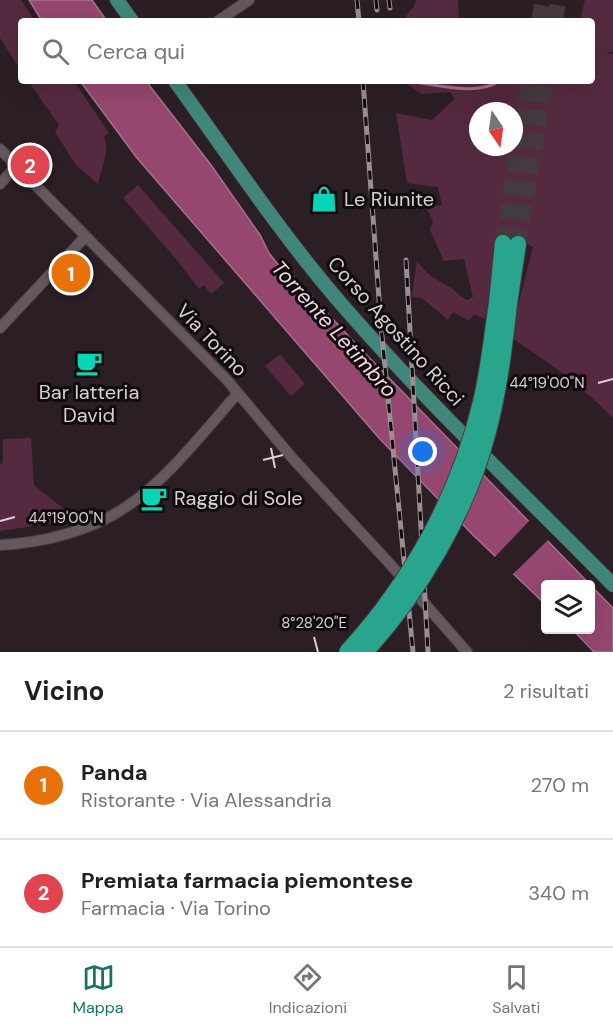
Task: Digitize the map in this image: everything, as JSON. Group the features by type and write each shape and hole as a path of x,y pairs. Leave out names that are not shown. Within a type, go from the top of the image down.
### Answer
{"highway":[{"path":"365,652 398,612 421,579 445,537 468,489 487,436 496,399 503,304 511,243"},
{"path":"347,652 390,600 412,566 449,498 463,463 482,401 503,304"}],"main road":[{"path":"117,0 130,18"},
{"name":"Corso Agostino Ricci","path":"177,84 291,242 344,307 415,384 613,585"}],"street":[{"path":"222,18 249,0"},
{"name":"Via Torino","path":"0,149 238,393 294,460 467,652"},
{"path":"0,183 17,165"},
{"path":"0,328 85,237"},
{"path":"0,545 68,534 114,515 128,506 174,465 238,393"}],"shaded area":[{"path":"0,0 21,0 33,18 18,18 18,66 0,38"},
{"path":"416,0 458,0 459,18 404,18"},
{"path":"585,0 613,0 613,51 606,54 613,54 613,418 564,374 510,337 533,247 526,243 495,239 492,280 485,319 474,314 469,321 453,312 448,320 422,298 412,297 417,260 428,273 462,297 467,300 473,297 464,259 444,261 430,230 433,221 426,207 442,205 438,187 407,183 396,113 432,120 455,99 450,92 422,94 407,84 595,84 595,18 581,18"},
{"path":"30,84 76,84 109,133 104,137 106,155 98,184 76,165 55,132 59,125"},
{"path":"138,185 224,283 211,294 204,285 199,289 123,198"},
{"path":"280,354 305,384 291,396 265,366"},
{"path":"31,438 34,485 74,517 60,522 0,531 0,465 3,462 3,439"}],"water":[{"path":"29,0 92,0 105,18 40,18"},
{"name":"Torrente Letimbro","path":"82,84 148,84 211,165 284,272 292,275 355,343 586,580 541,580 541,600 473,535 379,438 137,158"},
{"path":"595,589 613,608 613,652 594,652 577,634 595,634"}],"pier":[{"path":"530,520 549,539 511,576 493,559"}],"waterway":[{"path":"426,84 468,89 492,84"}],"tunnel":[{"path":"540,18 543,0"},
{"path":"555,18 558,0"},
{"path":"503,243 529,84"},
{"path":"518,244 545,84"}],"railway":[{"path":"357,0 359,18"},
{"path":"376,0 377,10"},
{"path":"389,0 390,8"},
{"path":"363,84 381,326 413,652"},
{"path":"406,260 428,652"}],"place":[{"name":"Premiata farmacia piemontese","path":"30,165"},
{"name":"Le Riunite","path":"324,199"},
{"name":"Panda","path":"71,273"},
{"name":"Bar latteria David","path":"89,363"},
{"name":"Raggio di Sole","path":"154,498"}]}
